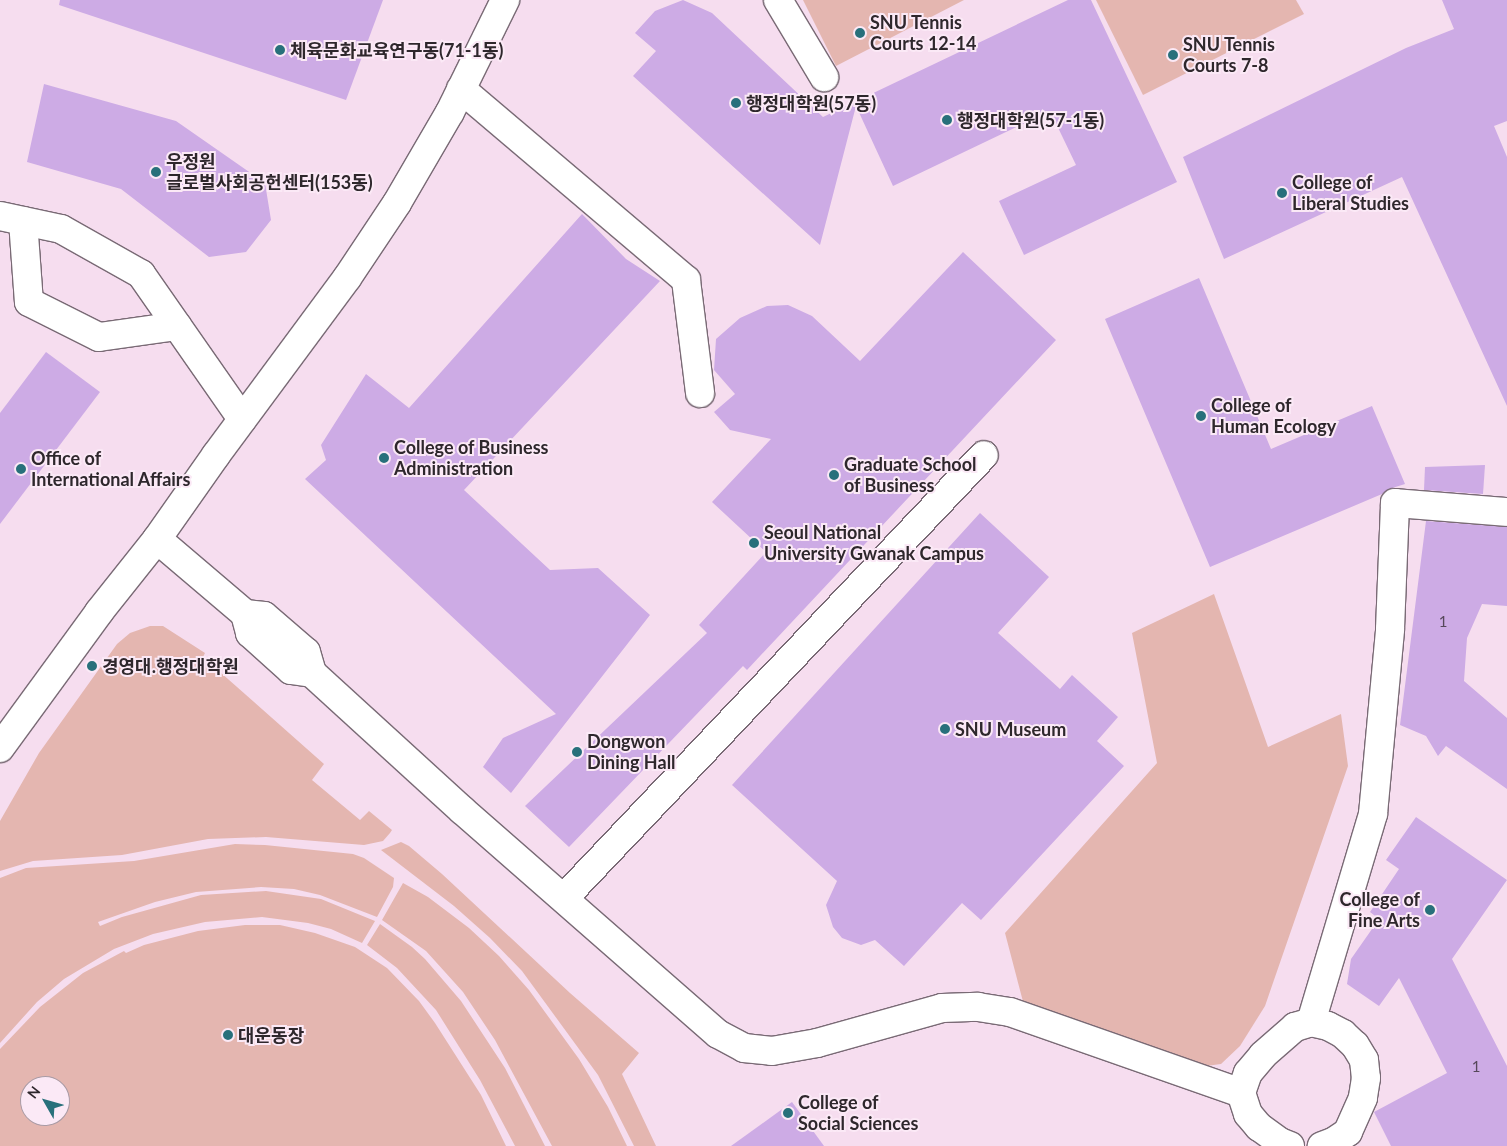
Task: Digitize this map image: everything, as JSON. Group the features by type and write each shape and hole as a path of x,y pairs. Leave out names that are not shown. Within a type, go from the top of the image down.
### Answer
{"street":[{"path":"0,748 99,612 158,539 242,419 347,278 386,220 462,88 505,0"},
{"path":"778,0 824,77"},
{"path":"462,88 686,280 700,393"},
{"path":"177,326 99,337 29,302 12,219 61,229 141,274 242,419"},
{"path":"564,898 984,455"},
{"path":"1311,1022 1373,814 1390,629 1395,503 1507,512"},
{"path":"158,539 245,614 250,633 291,670 312,673 462,810 718,1034 744,1048 772,1051 817,1043 942,1008 978,1006 1010,1012 1241,1093"},
{"path":"1290,1146 1280,1142 1259,1127 1248,1114 1241,1093 1248,1073 1264,1055 1296,1027 1311,1022 1328,1026 1343,1034 1356,1045 1364,1060 1365,1069 1363,1098 1348,1132 1333,1142 1322,1146"}],"shaded area":[{"name":"Seoul National University Gwanak Campus","path":"0,0 1507,0 1507,1146 0,1146"},
{"name":"SNU Tennis Courts 12-14","path":"803,0 964,0 836,66"},
{"name":"SNU Tennis Courts 7-8","path":"1096,0 1296,0 1304,14 1143,95"},
{"path":"1214,594 1268,747 1341,714 1348,766 1265,1006 1240,1046 1221,1064 1198,1067 1026,1013 1005,933 1157,763 1132,633"},
{"path":"150,626 163,626 205,653 203,657 324,764 312,780 360,820 369,811 392,830 383,841 364,845 266,837 208,839 122,855 33,861 0,871 0,821 39,753 117,644 130,633"},
{"path":"401,842 409,846 442,874 570,993 639,1053 622,1074 656,1146 634,1146 598,1075 522,971 490,938 454,906 381,850"},
{"path":"235,844 265,845 353,854 364,858 394,878 393,887 377,917 320,895 294,889 261,887 196,892 155,902 98,922 100,926 122,917 201,895 266,891 321,899 375,921 362,943 331,929 308,923 262,917 205,922 153,934 114,949 64,979 37,1002 0,1043 0,878 26,868 134,861"},
{"path":"403,883 428,897 469,928 499,956 529,990 579,1059 608,1107 627,1146 552,1146 495,1040 463,992 426,951 382,920"},
{"path":"380,924 425,959 461,1001 505,1068 545,1146 515,1146 480,1080 436,1010 397,968 367,945"},
{"name":"대운동장","path":"245,925 280,925 315,933 355,947 387,968 419,1001 481,1095 506,1146 0,1146 0,1049 40,1007 83,973 124,951 126,953 144,945 198,931"}],"building":[{"name":"체육문화교육연구동(71-1동)","path":"60,0 383,0 346,100 59,5"},
{"name":"행정대학원(57-1동)","path":"683,0 712,13 823,117 1068,0 1091,0 1177,182 1024,255 999,201 1076,165 1050,111 893,186 856,106 820,245 633,76 656,51 635,33 655,11"},
{"name":"College of Liberal Studies","path":"1442,0 1507,0 1507,121 1494,126 1507,157 1507,406 1402,177 1224,259 1183,157 1406,48 1454,29"},
{"name":"우정원 글로벌사회공헌센터(153동)","path":"44,84 176,121 265,183 271,220 246,252 209,257 121,189 27,162"},
{"name":"College of Business Administration","path":"582,214 626,259 660,281 464,490 550,570 598,568 650,615 511,793 483,767 503,738 556,714 305,479 326,460 321,445 366,374 409,408"},
{"name":"Graduate School of Business","path":"963,252 1056,340 747,670 743,666 569,847 525,806 707,633 699,625 766,552 712,502 771,439 730,430 714,412 735,394 714,370 716,339 740,318 767,306 788,305 812,316 860,361"},
{"name":"College of Human Ecology","path":"1199,278 1271,449 1372,406 1405,484 1389,489 1382,494 1210,567 1105,319"},
{"name":"Office of International Affairs","path":"46,352 100,392 0,524 0,413"},
{"path":"1485,465 1483,494 1424,490 1425,467"},
{"name":"SNU Museum","path":"980,513 1049,577 998,633 1060,689 1072,675 1118,717 1097,741 1124,766 981,920 962,903 904,966 875,940 861,945 842,938 833,927 826,905 837,881 732,785"},
{"path":"1426,521 1507,527 1507,606 1482,604 1467,638 1464,681 1507,718 1507,789 1446,746 1438,756 1426,736 1400,725"},
{"path":"1416,817 1507,880 1452,959 1507,1066 1507,1146 1391,1146 1374,1112 1447,1073 1399,978 1379,1006 1347,984 1351,959 1379,919 1370,912 1399,869 1386,860"},
{"name":"College of Social Sciences","path":"792,1102 824,1146 731,1146"}],"place":[{"name":"SNU Tennis Courts 12-14","path":"860,33"},
{"name":"체육문화교육연구동(71-1동)","path":"280,50"},
{"name":"SNU Tennis Courts 7-8","path":"1173,55"},
{"name":"행정대학원(57동)","path":"736,103"},
{"name":"행정대학원(57-1동)","path":"947,120"},
{"name":"우정원 글로벌사회공헌센터(153동)","path":"156,172"},
{"name":"College of Liberal Studies","path":"1282,193"},
{"name":"College of Human Ecology","path":"1201,416"},
{"name":"College of Business Administration","path":"384,458"},
{"name":"Office of International Affairs","path":"21,469"},
{"name":"Graduate School of Business","path":"834,475"},
{"name":"Seoul National University Gwanak Campus","path":"754,543"},
{"name":"경영대.행정대학원","path":"92,666"},
{"name":"SNU Museum","path":"945,729"},
{"name":"Dongwon Dining Hall","path":"577,752"},
{"name":"College of Fine Arts","path":"1430,910"},
{"name":"대운동장","path":"228,1035"},
{"name":"College of Social Sciences","path":"788,1113"}]}
